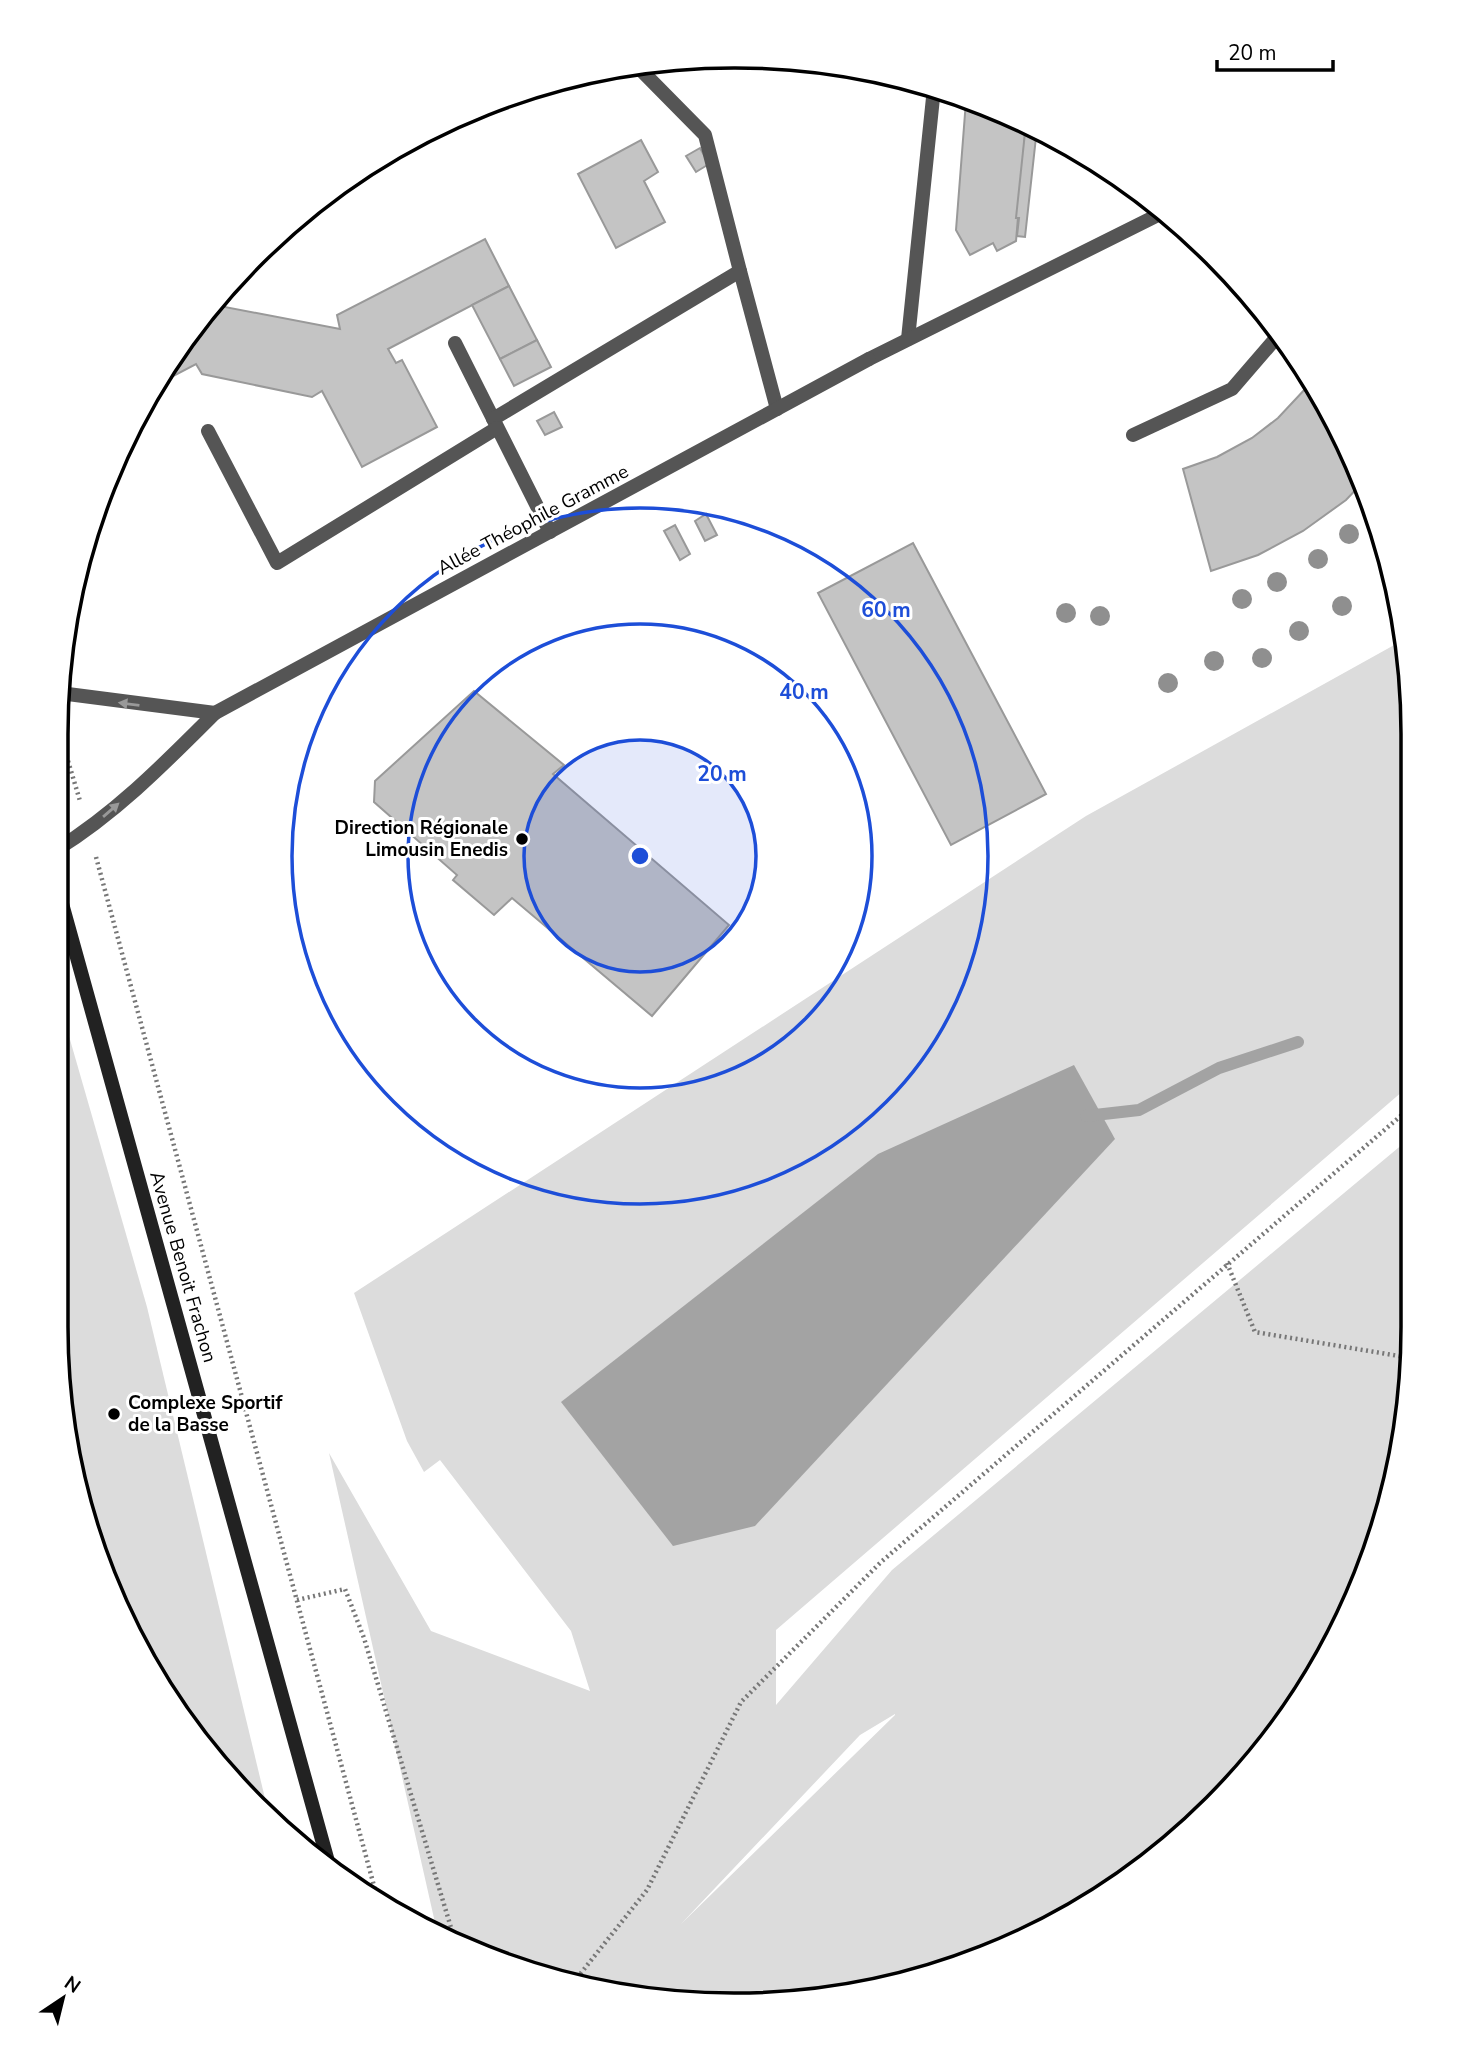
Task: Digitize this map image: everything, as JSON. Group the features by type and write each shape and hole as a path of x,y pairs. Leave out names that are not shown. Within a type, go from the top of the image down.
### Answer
{"main road":[{"name":"Avenue Benoit Frachon","path":"68,925 325,1852"}],"street":[{"path":"645,74 705,135 777,409"},
{"path":"908,340 933,99"},
{"name":"Allée Théophile Gramme","path":"68,842 88,830 153,774 215,713 869,359 1154,217"},
{"path":"208,432 277,563 495,423 740,271"},
{"path":"1133,435 1232,389 1272,342"},
{"path":"456,343 550,532"},
{"path":"70,694 215,713"}],"path":[{"path":"68,762 374,1887"},
{"path":"580,1974 647,1890 741,1702 881,1562 1401,1116"},
{"path":"1227,1263 1255,1332 1400,1356"},
{"path":"298,1600 345,1589 364,1638 451,1929"}],"shaded area":[{"path":"1394,645 1401,734 1401,1093 776,1630 776,1705 892,1570 1401,1146 1401,1326 1395,1413 1378,1499 1350,1581 1311,1660 1263,1732 1206,1798 1140,1855 1105,1880 1029,1924 949,1957 864,1980 778,1991 691,1991 605,1980 520,1957 435,1921 329,1453 431,1631 590,1691 571,1631 440,1460 424,1472 407,1441 354,1293 1086,816","holes":["895,1714 895,1715 681,1924 860,1735"]},
{"name":"Complexe Sportif de la Basse","path":"68,1033 147,1307 265,1800 206,1732 158,1660 119,1581 91,1499 74,1413 70,1370"},
{"path":"1074,1065 1115,1139 755,1526 673,1546 561,1402 878,1154"}],"building":[{"path":"965,110 1025,135 1016,241 997,251 993,243 970,255 956,230"},
{"path":"1025,135 1036,141 1025,237 1017,236 1019,218 1016,218"},
{"path":"641,140 658,172 644,181 665,222 616,248 578,174"},
{"path":"700,148 709,164 696,172 686,156"},
{"path":"485,239 509,286 388,349 396,363 402,360 437,427 362,467 322,391 312,397 202,374 196,364 174,376 224,307 340,329 337,315"},
{"path":"509,286 537,340 500,359 472,305"},
{"path":"537,340 551,367 514,386 500,359"},
{"path":"1304,390 1332,440 1354,491 1303,531 1258,555 1211,571 1183,469 1217,457 1252,438 1278,418"},
{"path":"554,412 562,427 545,435 537,421"},
{"path":"706,514 717,535 705,541 695,521"},
{"path":"675,525 690,554 680,560 664,531"},
{"path":"913,543 1046,794 951,845 818,593"},
{"name":"Direction Régionale Limousin Enedis","path":"474,691 564,765 553,774 729,925 652,1016 512,898 494,915 453,880 457,875 374,802 375,781"}],"waterway":[{"path":"1086,1116 1139,1110 1219,1068 1298,1042"}],"place":[{"name":"Direction Régionale Limousin Enedis","path":"522,839"},
{"name":"Complexe Sportif de la Basse","path":"114,1414"}]}
